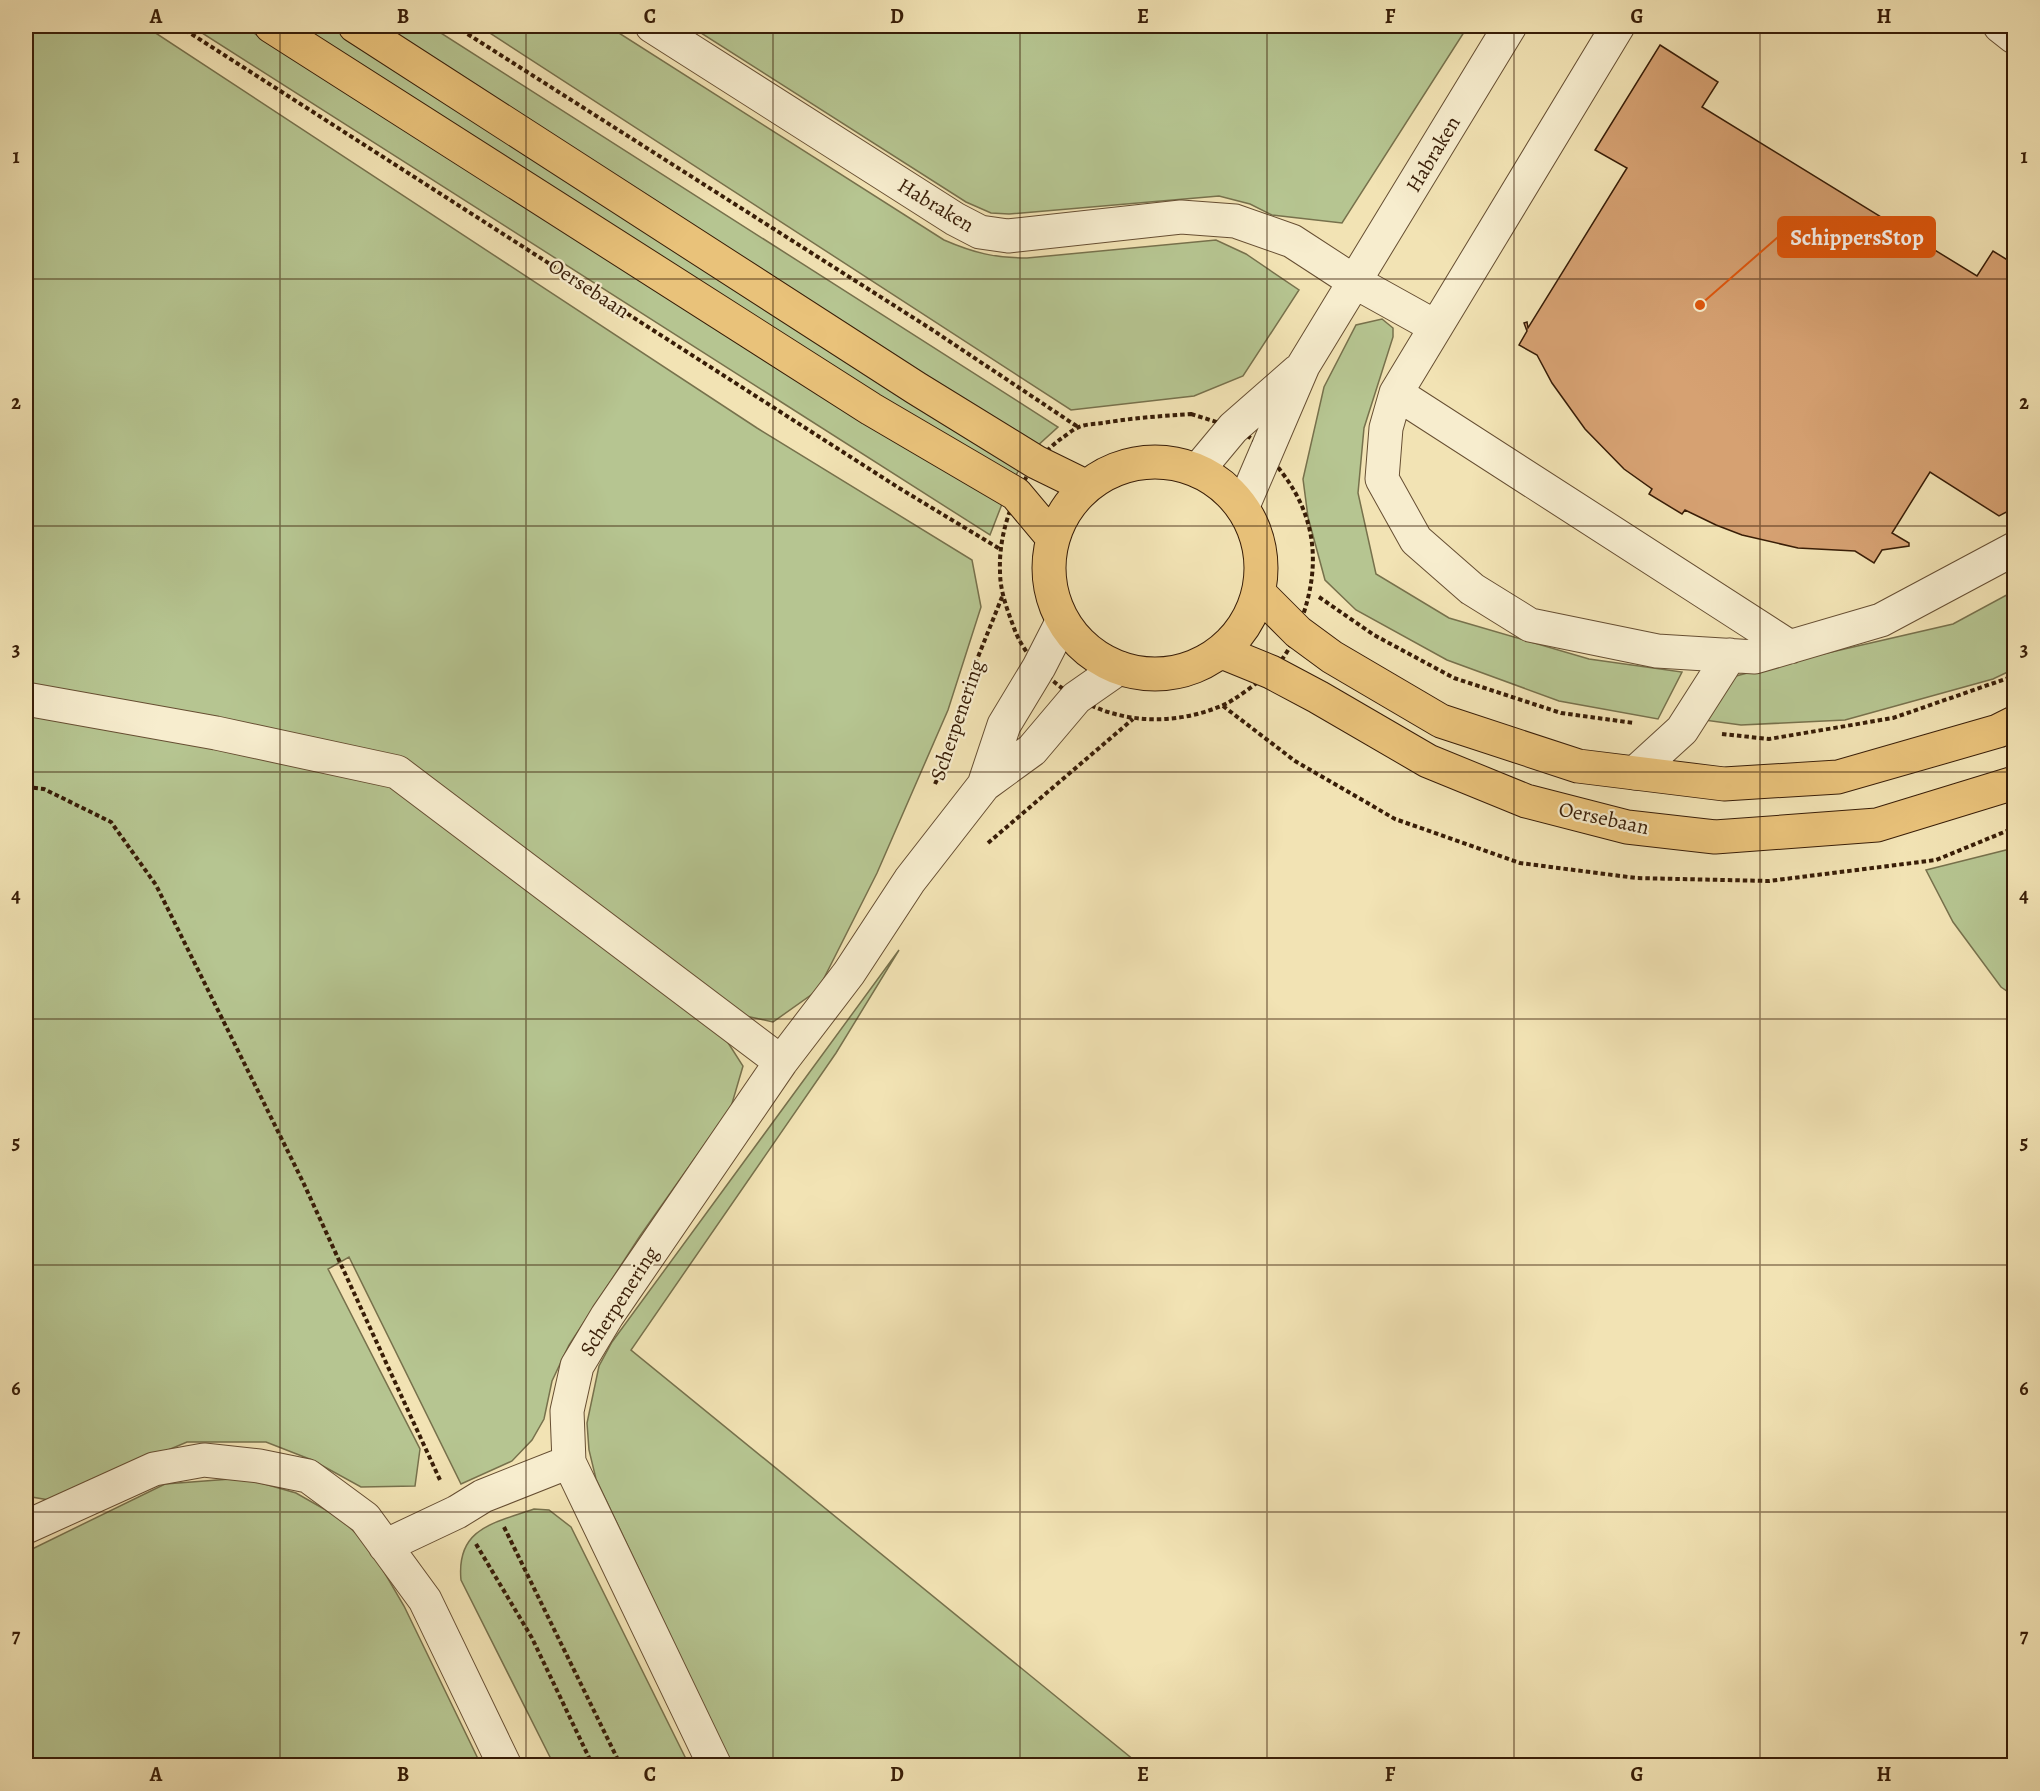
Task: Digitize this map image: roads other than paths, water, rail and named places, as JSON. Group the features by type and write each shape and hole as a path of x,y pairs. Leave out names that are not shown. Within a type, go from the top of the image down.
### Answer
{"main road":[{"path":"271,26 862,403 1016,494 1052,537"},
{"path":"355,26 916,388 1036,462 1085,486"},
{"path":"1155,460 1198,470 1221,483 1243,506 1261,548 1259,592 1252,615 1239,635 1222,651 1190,669 1155,675 1119,669 1087,650 1062,622 1048,581 1052,537 1065,509 1085,486 1118,467 1155,460"},
{"path":"1259,592 1298,632 1332,657 1441,721 1578,766 1724,784 1838,777 1998,731 2014,723"},
{"name":"Oersebaan","path":"1222,651 1271,672 1318,697 1428,761 1526,801 1627,827 1714,837 1877,825 2014,783"}],"street":[{"name":"Habraken","path":"652,26 980,232 1008,236 1181,217 1235,221 1292,241 1355,282"},
{"name":"Habraken","path":"1243,506 1303,366 1510,26"},
{"path":"1618,26 1396,393 1386,429 1382,479 1416,540 1472,589 1530,626 1657,651 1755,657 1881,620 2014,549"},
{"path":"2000,26 2014,37"},
{"path":"1355,282 1436,327"},
{"name":"Habraken","path":"1198,470 1233,428 1303,366"},
{"path":"1396,393 1790,647"},
{"name":"Scherpenering","path":"984,785 1004,725 1039,667 1062,622"},
{"path":"1635,773 1682,730 1730,655"},
{"name":"Scherpenering","path":"714,1766 569,1462 567,1411 577,1366 607,1316 781,1062 849,973 910,880 984,785 1032,750 1076,698 1119,669"},
{"path":"26,699 216,733 397,772 781,1062"},
{"path":"26,1527 154,1469 204,1460 259,1466 308,1476 364,1518 425,1600 505,1766"},
{"path":"386,1546 457,1512 483,1496 569,1462"}],"place":[{"name":"SchippersStop","path":"1700,305"}]}
